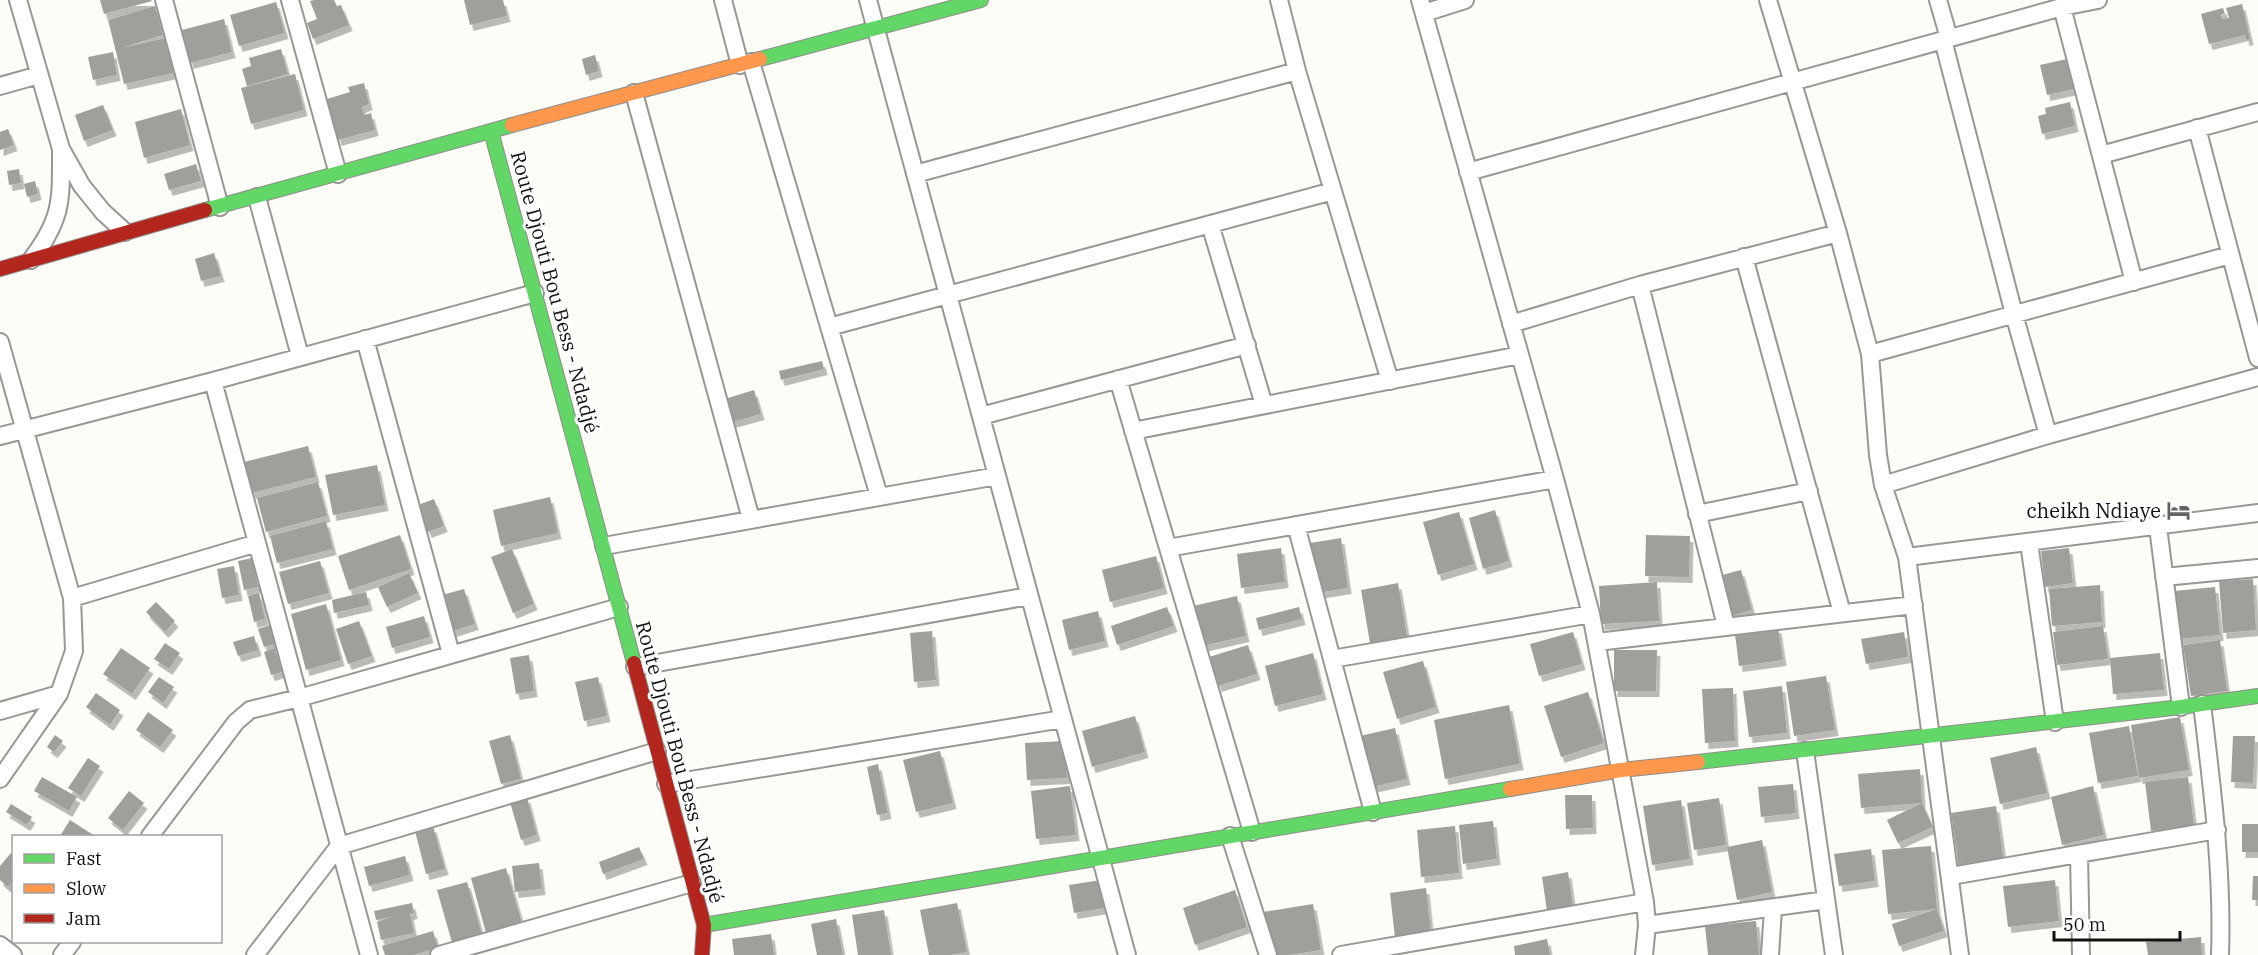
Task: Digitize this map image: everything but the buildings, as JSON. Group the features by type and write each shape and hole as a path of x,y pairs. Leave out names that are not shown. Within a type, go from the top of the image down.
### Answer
{"street":[{"path":"18,0 61,149 82,186 103,212 125,232"},
{"path":"164,0 220,207"},
{"path":"290,0 338,174"},
{"path":"723,0 746,63 829,327 879,496"},
{"path":"868,0 1127,955"},
{"name":"Route Djouti Bou Bess - Ndadjé","path":"702,955 704,925 491,131 981,0"},
{"path":"1279,0 1297,70 1390,381"},
{"path":"1465,0 1422,7 1591,614 1644,902 1647,925 1644,955"},
{"path":"1768,0 1838,233 1870,354 1878,455 1883,485 1907,557 1960,955"},
{"path":"1938,0 2014,314 2048,435"},
{"path":"1468,172 2062,7 2098,0"},
{"path":"2062,7 2134,282"},
{"path":"915,174 1297,70"},
{"path":"0,86 39,75"},
{"path":"634,93 751,519"},
{"path":"2100,155 2258,112"},
{"path":"2197,128 2258,358"},
{"path":"0,269 491,131"},
{"path":"31,260 55,220 61,198 61,149"},
{"path":"829,327 1333,191"},
{"path":"257,197 300,356"},
{"path":"1210,224 1264,405"},
{"path":"1511,324 1640,285 1838,233"},
{"path":"1870,354 2230,255"},
{"path":"1744,257 1842,613"},
{"path":"1640,285 1726,626"},
{"path":"0,436 213,381 535,293"},
{"path":"364,339 451,654"},
{"path":"0,342 72,598 74,651 59,694 0,779"},
{"path":"981,416 1247,345"},
{"path":"1133,431 1520,355"},
{"path":"1883,485 2048,435 2258,377"},
{"path":"1118,379 1252,832"},
{"path":"213,381 369,955"},
{"path":"604,546 997,476"},
{"path":"1168,548 1555,479"},
{"path":"1697,514 1809,491"},
{"path":"1907,557 2258,513"},
{"path":"1296,525 1373,812"},
{"path":"2158,527 2181,707"},
{"path":"72,598 257,543"},
{"path":"2029,543 2055,722"},
{"path":"2164,577 2258,568"},
{"path":"635,667 1029,596"},
{"path":"1597,642 1914,605"},
{"path":"151,835 236,722 250,710 619,608"},
{"path":"1332,659 1591,614"},
{"path":"0,711 59,694"},
{"path":"704,925 1621,770 1806,751 2258,696"},
{"path":"2202,704 2217,830 2222,921 2220,955"},
{"path":"666,784 1063,719"},
{"path":"255,955 339,846 657,751"},
{"path":"1806,751 1834,955"},
{"path":"1951,876 2217,830"},
{"path":"1230,836 1268,955"},
{"path":"2079,854 2081,955"},
{"path":"440,955 489,948 692,883"},
{"path":"1647,925 1826,900"},
{"path":"1341,955 1644,902"},
{"path":"1770,955 1773,909"},
{"path":"62,955 71,943"},
{"path":"0,945 13,955"}],"traffic: fast":[{"path":"760,59 981,0"},
{"path":"512,125 491,131 634,663"},
{"path":"205,210 491,131"},
{"path":"1698,762 2181,707 2258,696"},
{"path":"704,925 1510,789"}],"traffic: slow":[{"path":"512,125 760,59"},
{"path":"1510,789 1621,770 1698,762"}],"traffic: jam":[{"path":"0,269 205,210"},
{"path":"634,663 704,925 702,955"}],"place":[{"name":"cheikh Ndiaye","path":"2179,511"}]}
